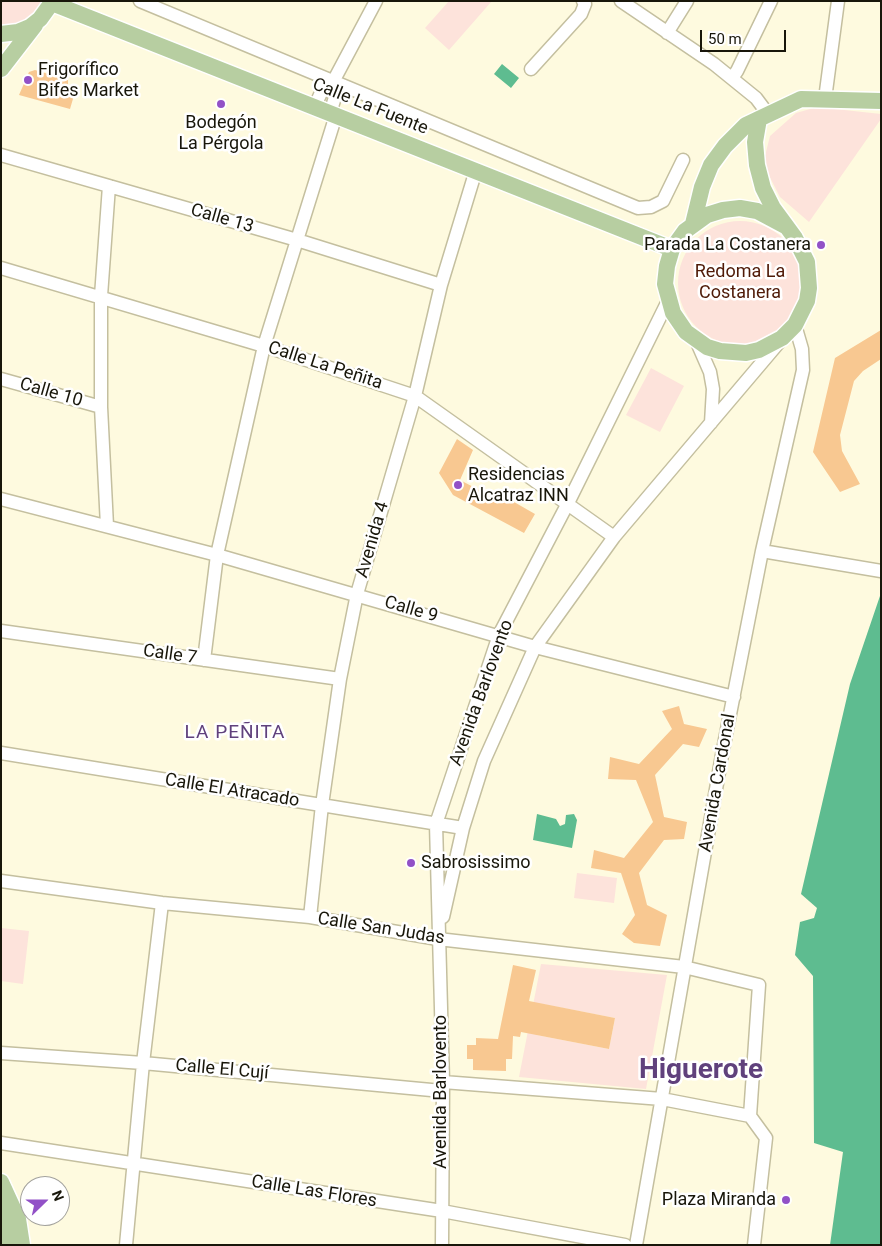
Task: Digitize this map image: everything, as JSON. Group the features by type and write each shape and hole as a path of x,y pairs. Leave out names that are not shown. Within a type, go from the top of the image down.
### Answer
{"main road":[{"path":"1,69 53,2"},
{"name":"Calle La Fuente","path":"53,2 476,170 627,233 672,249"},
{"path":"1,34 18,32 40,19"},
{"path":"693,224 702,186 711,166 740,131 764,116 800,99 825,98 881,101"},
{"path":"764,116 755,142 757,165 763,188 773,208 788,227 802,249 809,275 807,301 795,325 782,338 771,345 746,353 720,351 696,340 679,323 668,301 665,284 666,266 672,249 693,224 707,215 723,210 740,208 757,211 788,227"},
{"path":"1,1182 18,1219 22,1245"},
{"path":"1,1194 10,1245"}],"street":[{"path":"140,1 334,80 638,208 651,207 663,201 683,160"},
{"path":"204,660 217,555 264,346 297,240 327,111 324,86 334,80 376,1"},
{"path":"531,70 584,9 583,1"},
{"path":"621,1 732,78 756,98 764,116"},
{"path":"666,33 687,1"},
{"path":"732,78 771,1"},
{"path":"825,98 838,1"},
{"name":"Calle 13","path":"1,155 297,240 441,285"},
{"name":"Avenida 4","path":"310,917 322,805 340,679 357,594 415,396 441,285 476,170"},
{"path":"107,526 101,407 101,296 109,186"},
{"name":"Calle La Peñita","path":"1,268 101,296 264,346 415,396 614,537"},
{"name":"Avenida Barlovento","path":"442,1245 442,1086 436,824 499,636 568,503 668,301"},
{"name":"Avenida Cardonal","path":"636,1245 684,967 762,550 803,370 802,349 795,325"},
{"name":"Avenida Barlovento","path":"438,939 463,828 484,761 535,647 614,537 782,338"},
{"path":"696,340 710,372 714,388 712,423"},
{"name":"Calle 10","path":"1,379 101,407"},
{"name":"Calle 9","path":"1,499 217,555 535,647 734,697"},
{"path":"762,550 881,571"},
{"name":"Calle 7","path":"1,631 340,679"},
{"name":"Calle El Atracado","path":"1,753 463,828"},
{"name":"Calle San Judas","path":"1,881 162,903 310,917 438,939 684,967 759,986 750,1116"},
{"path":"126,1245 143,1063 162,903"},
{"name":"Calle El Cují","path":"1,1053 442,1086 662,1099 750,1116"},
{"path":"750,1116 766,1138 754,1245"},
{"name":"Calle Las Flores","path":"1,1143 442,1212 625,1245"}],"green space":[{"path":"1,1 43,1 32,15 19,23 1,26"},
{"path":"449,1 492,1 449,50 425,28"},
{"path":"817,107 881,114 881,119 809,222 780,197 763,164 770,136 796,113"},
{"name":"Redoma La Costanera","path":"740,221 764,226 775,231 784,239 792,248 797,259 802,283 797,307 792,318 784,327 775,335 764,340 740,345 716,340 705,335 696,327 688,318 683,307 678,283 683,259 688,248 696,239 705,231 716,226"},
{"path":"651,368 684,386 660,432 626,415"},
{"path":"577,873 617,878 614,903 574,898"},
{"path":"1,928 29,931 23,984 1,981"},
{"path":"541,964 667,975 646,1089 519,1077","holes":["542,1004 615,1018 609,1049 537,1035"]}],"shaded area":[{"path":"502,64 519,78 511,88 494,74"},
{"path":"881,593 881,1245 830,1245 843,1152 814,1143 813,976 795,955 800,922 814,918 817,908 801,894 850,684"},
{"path":"537,814 556,819 560,826 565,824 566,815 574,814 577,820 572,848 533,840"}],"building":[{"path":"35,70 68,80 68,91 75,92 70,109 19,95 29,72"},
{"path":"881,330 881,359 863,371 854,381 840,435 842,451 860,484 840,492 813,452 835,358"},
{"name":"Residencias Alcatraz INN","path":"457,439 473,450 460,480 479,490 514,502 535,514 524,533 453,495 439,473"},
{"path":"679,706 684,724 707,729 699,747 683,744 655,775 664,817 687,822 684,839 664,840 639,873 647,905 667,915 660,946 634,943 622,934 635,915 621,873 591,868 594,850 624,858 653,822 636,780 608,779 610,757 639,764 672,729 662,711"},
{"path":"513,965 536,970 529,1001 615,1018 609,1049 521,1032 520,1037 513,1036 512,1059 506,1059 506,1071 473,1070 473,1059 467,1059 467,1045 476,1045 476,1038 498,1039"}],"place":[{"name":"Frigorífico Bifes Market","path":"28,80"},
{"name":"Bodegón La Pérgola","path":"221,104"},
{"name":"Parada La Costanera","path":"821,245"},
{"name":"Residencias Alcatraz INN","path":"458,485"},
{"name":"Sabrosissimo","path":"411,863"},
{"name":"Plaza Miranda","path":"786,1200"}],"district":[{"name":"LA PEÑITA","path":"235,733"},
{"name":"Higuerote","path":"701,1071"}]}
